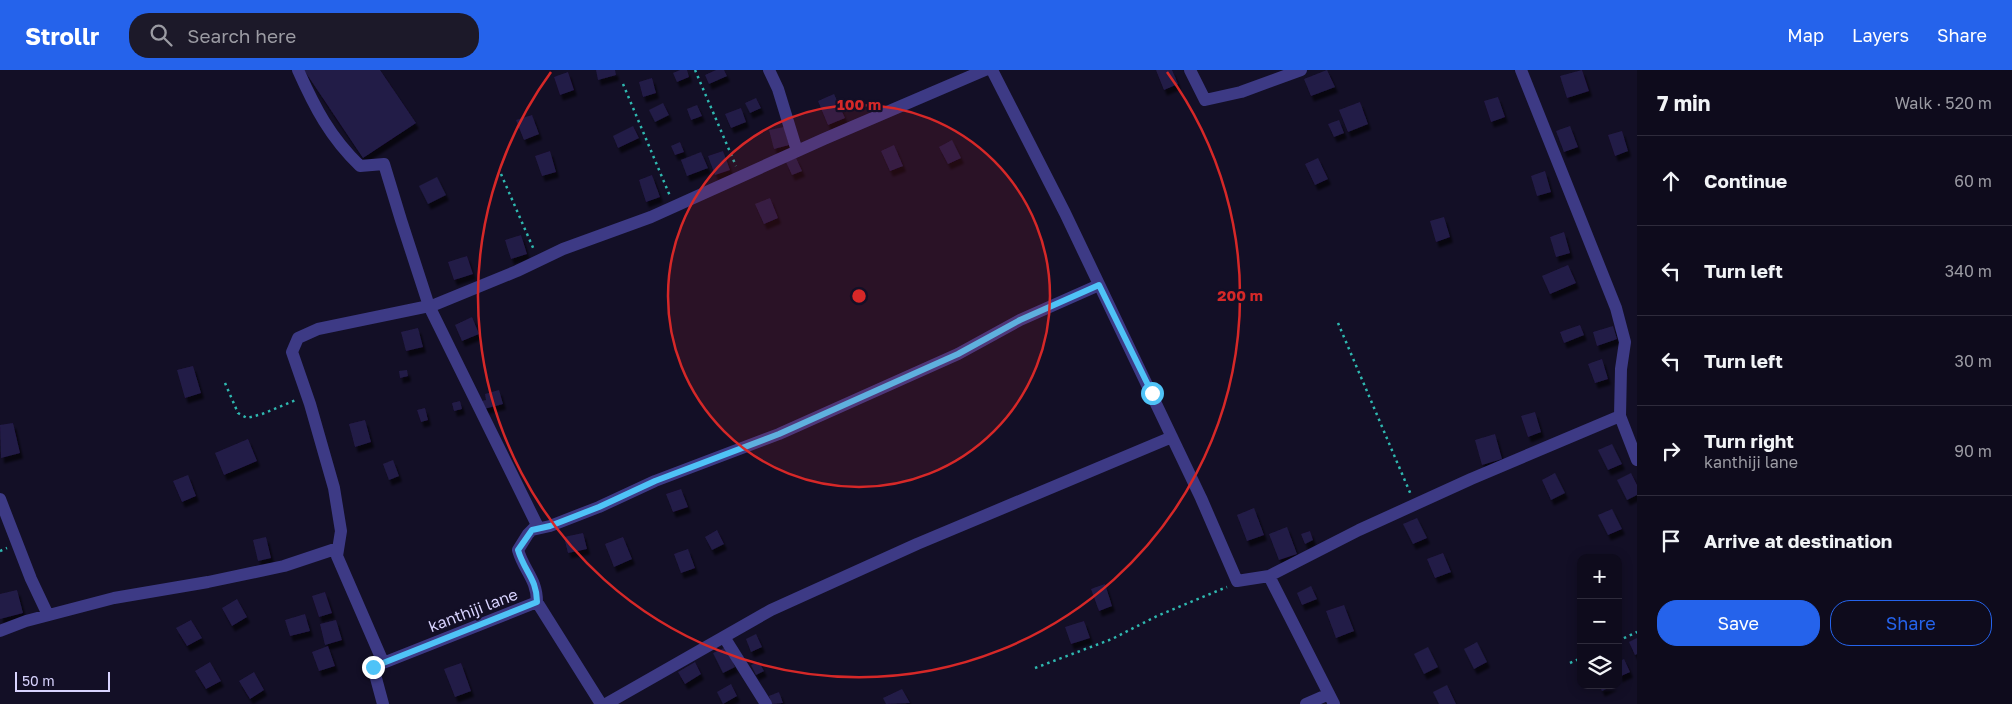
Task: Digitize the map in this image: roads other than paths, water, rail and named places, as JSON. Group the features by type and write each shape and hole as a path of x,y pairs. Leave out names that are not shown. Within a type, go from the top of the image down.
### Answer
{"street":[{"path":"298,70 312,103 340,147 360,166 384,164 400,220 429,306 538,525 532,530 518,550 537,588 537,602"},
{"path":"769,70 778,89 797,151"},
{"path":"383,704 373,667 383,662 337,556 341,532 334,488 307,395 292,352 298,338 318,329 429,306 517,271 563,249 651,217 740,176 985,70"},
{"path":"992,70 1065,214 1172,437 1237,581 1269,576 1359,530 1471,478 1620,416"},
{"path":"1190,70 1205,100 1242,92 1300,70"},
{"path":"1520,70 1616,308 1625,342 1621,369 1620,416 1637,460"},
{"path":"532,530 550,526 599,507 655,481 779,434 958,354 1020,320 1099,285"},
{"path":"606,704 771,610 917,544 1172,437"},
{"path":"0,499 31,580 48,615"},
{"path":"0,631 26,621 114,598 208,582 284,566 338,548"},
{"path":"1269,576 1332,699 1306,704"},
{"name":"kanthiji lane","path":"383,662 537,602 601,704"},
{"path":"724,636 766,704"}]}
